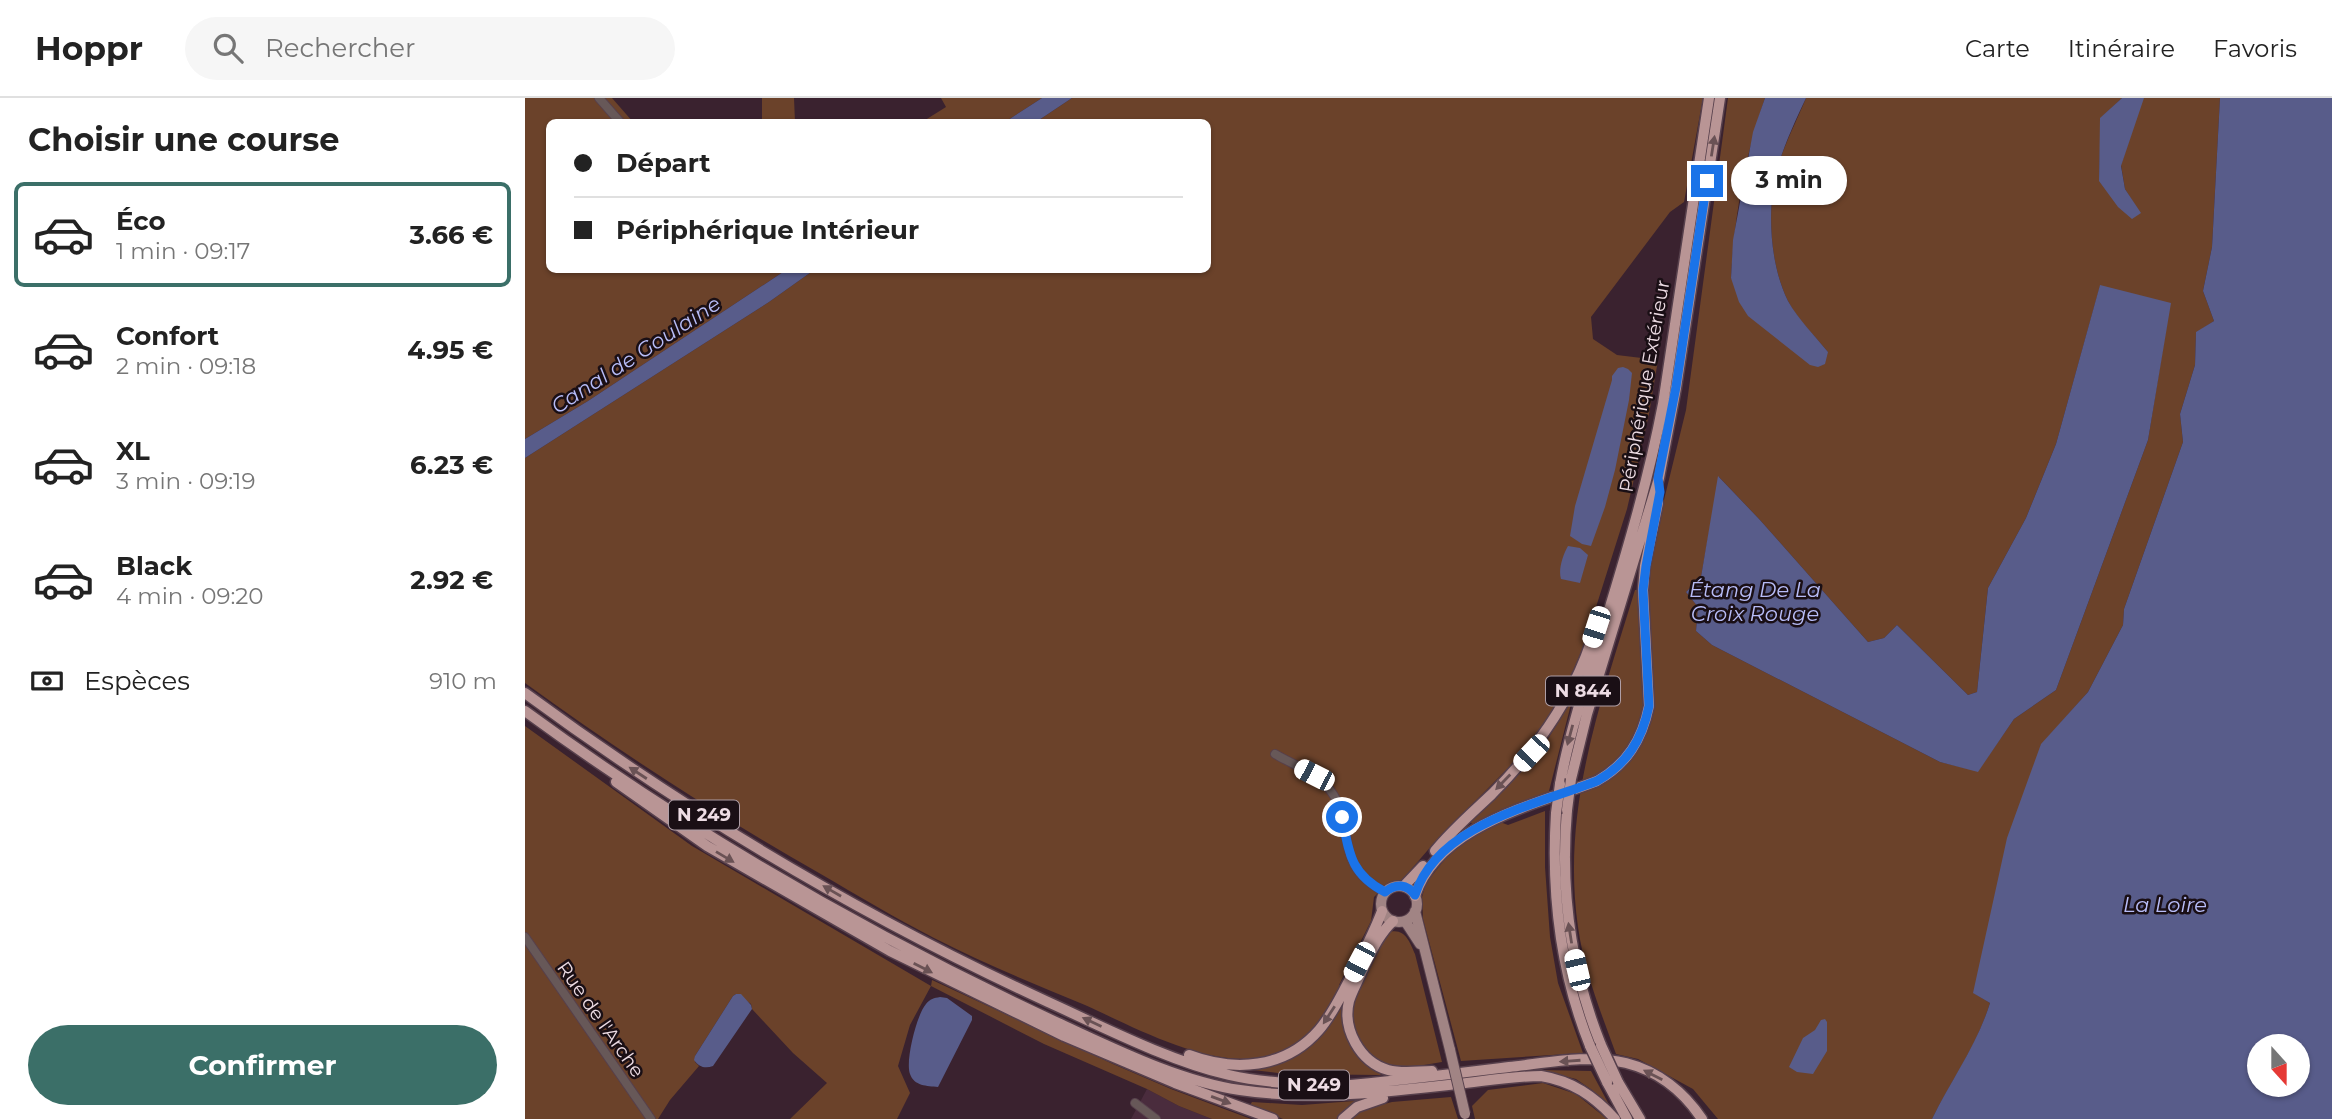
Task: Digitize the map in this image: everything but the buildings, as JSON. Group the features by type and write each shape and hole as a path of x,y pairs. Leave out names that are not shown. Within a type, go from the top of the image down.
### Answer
{"highway":[{"name":"Périphérique Extérieur","path":"1627,1119 1572,995 1561,948 1555,887 1561,811 1560,784 1572,726 1641,500 1661,414 1709,98"},
{"name":"N 844","path":"1561,811 1587,714 1658,478 1676,387 1720,98"},
{"path":"1415,895 1422,877 1447,848 1465,834 1489,821 1597,781 1624,761 1637,743 1649,706 1643,590 1660,492 1658,478"},
{"path":"1404,886 1515,770 1544,735 1580,671 1603,608 1612,600"},
{"name":"N 249","path":"525,693 687,804 846,899 1012,985 1182,1060 1229,1075 1306,1085 1373,1083 1566,1061 1605,1060 1641,1069 1659,1077 1678,1092 1702,1119"},
{"name":"N 249","path":"525,711 687,820 856,920 1029,1009 1172,1072 1236,1090 1306,1097 1371,1094 1534,1076 1557,1079 1583,1091 1615,1119"},
{"path":"552,731 558,740 707,846 890,951 1088,1046 1175,1083 1273,1119"},
{"path":"1155,1049 1168,1047 1216,1063 1242,1066 1267,1062 1291,1053 1318,1032 1333,1010 1371,938 1382,911"},
{"path":"1393,921 1380,934 1349,1002 1348,1021 1354,1040 1372,1062 1388,1070 1476,1071"},
{"name":"N 844","path":"1612,1082 1640,1119"},
{"path":"1343,1119 1357,1107 1375,1100 1468,1083"}],"main road":[{"path":"1394,886 1404,886 1415,895 1415,911 1405,921 1393,921 1382,911 1381,901 1385,892 1394,886"},
{"path":"1415,911 1466,1116"},
{"path":"1405,921 1424,950"}],"street":[{"path":"599,98 617,119"},
{"path":"1275,754 1314,775 1329,789 1341,813 1348,853 1364,877 1385,892"},
{"name":"Rue de l'Arche","path":"525,937 651,1119"},
{"path":"1135,1103 1156,1119"}],"shaded area":[{"path":"525,98 612,98 630,119 546,119 546,273 781,273 588,401 525,439"},
{"path":"762,98 794,98 795,119 762,119"},
{"path":"941,98 1042,98 1010,119 927,119 946,107"},
{"path":"1072,98 1703,98 1684,202 1670,212 1591,317 1593,339 1617,355 1658,360 1649,414 1627,509 1584,645 1564,692 1542,728 1512,764 1433,844 1402,880 1386,885 1374,897 1371,921 1339,985 1358,994 1386,933 1402,933 1415,954 1442,1062 1406,1068 1390,1066 1380,1075 1286,1074 1253,1070 1249,1059 1208,1054 1165,1041 971,956 890,914 706,806 525,683 525,458 769,302 810,273 1211,273 1211,119 1040,119"},
{"path":"1728,98 1765,98 1742,187 1731,278 1828,352 1801,321 1788,301 1777,269 1771,233 1772,196 1779,163 1806,98 2122,98 2101,118 2099,180 2140,213 2125,189 2121,165 2142,100 2220,98 2212,247 2203,291 2214,321 2196,333 2195,365 2180,414 2183,442 2124,609 2123,625 2088,692 2041,745 1974,993 1990,1003 1971,1048 1932,1119 1718,1119 1693,1089 1638,1059 1616,1054 1599,1007 1584,959 1574,883 1580,798 1598,714 1635,590 1648,589 1652,549 1686,410","holes":["2100,286 2170,304 2148,440 2056,690 2014,719 1978,771 1940,762 1712,645 1696,631 1698,607 1686,592 1701,577 1719,477 1868,642 1884,638 1897,625 1968,695 1977,692 1988,588 2026,518 2056,444"]},
{"path":"1572,700 1548,795 1472,824 1470,821 1546,742"},
{"path":"525,726 692,846 931,986 910,1025 898,1066 910,1093 897,1119 790,1119 827,1083 793,1053 752,1009 751,1004 736,994 695,1056 695,1062 699,1066 670,1100 658,1119 525,1119"},
{"path":"1545,811 1545,867 1550,937 1558,983 1583,1053 1461,1061 1423,919 1422,897 1426,883 1461,843 1500,822 1508,825"},
{"path":"932,980 1113,1064 1251,1119 1212,1119 1179,1106 1044,1044 931,986"},
{"path":"1539,1070 1591,1071 1613,1112 1592,1090 1576,1079"},
{"path":"1543,1083 1576,1094 1607,1119 1475,1119 1472,1106 1488,1090"},
{"path":"1147,1089 1179,1106 1212,1119 1131,1119"},
{"path":"1451,1097 1458,1119 1283,1119 1250,1105 1252,1102 1302,1105 1354,1101 1361,1110 1392,1102"}],"water":[{"path":"1042,98 1072,98 1040,119 1010,119"},
{"path":"1765,98 1806,98 1779,163 1772,196 1771,233 1777,269 1788,301 1828,352 1825,364 1818,367 1810,365 1748,316 1739,302 1731,278 1733,240 1753,132"},
{"path":"2122,98 2144,98 2121,166 2125,189 2141,213 2132,219 2118,207 2099,181 2100,118"},
{"name":"La Loire","path":"2220,98 2332,98 2332,1119 1932,1119 1971,1048 1990,1003 1973,993 2007,838 2041,744 2088,692 2123,625 2124,609 2183,442 2180,414 2195,365 2196,332 2214,321 2203,291 2212,247"},
{"path":"781,273 810,273 769,302 525,458 525,439 588,401"},
{"name":"Étang De La Croix Rouge","path":"2100,285 2171,303 2148,440 2056,690 2014,719 1978,772 1940,762 1712,645 1696,631 1698,607 1686,592 1701,577 1718,476 1868,642 1884,638 1897,625 1968,695 1977,692 1988,588 2026,518 2056,444"},
{"path":"1623,367 1632,373 1629,400 1615,470 1591,546 1570,536 1575,506 1612,376 1618,368"},
{"path":"1568,546 1580,548 1588,555 1580,583 1561,579 1561,562"},
{"path":"736,994 741,994 752,1009 713,1066 700,1066 694,1060 695,1056"},
{"path":"947,998 972,1016 972,1020 938,1087 925,1086 910,1074 910,1049 923,1009 932,999"},
{"path":"1825,1019 1827,1051 1813,1074 1797,1072 1789,1067 1803,1038"}],"route":[{"path":"1342,817 1348,853 1364,877 1385,892 1394,886 1404,886 1415,895 1422,877 1447,848 1465,834 1489,821 1597,781 1624,761 1637,743 1649,706 1643,590 1660,492 1658,478 1676,387 1707,181"}],"water label":[{"name":"Canal de Goulaine","path":"636,355"}]}
